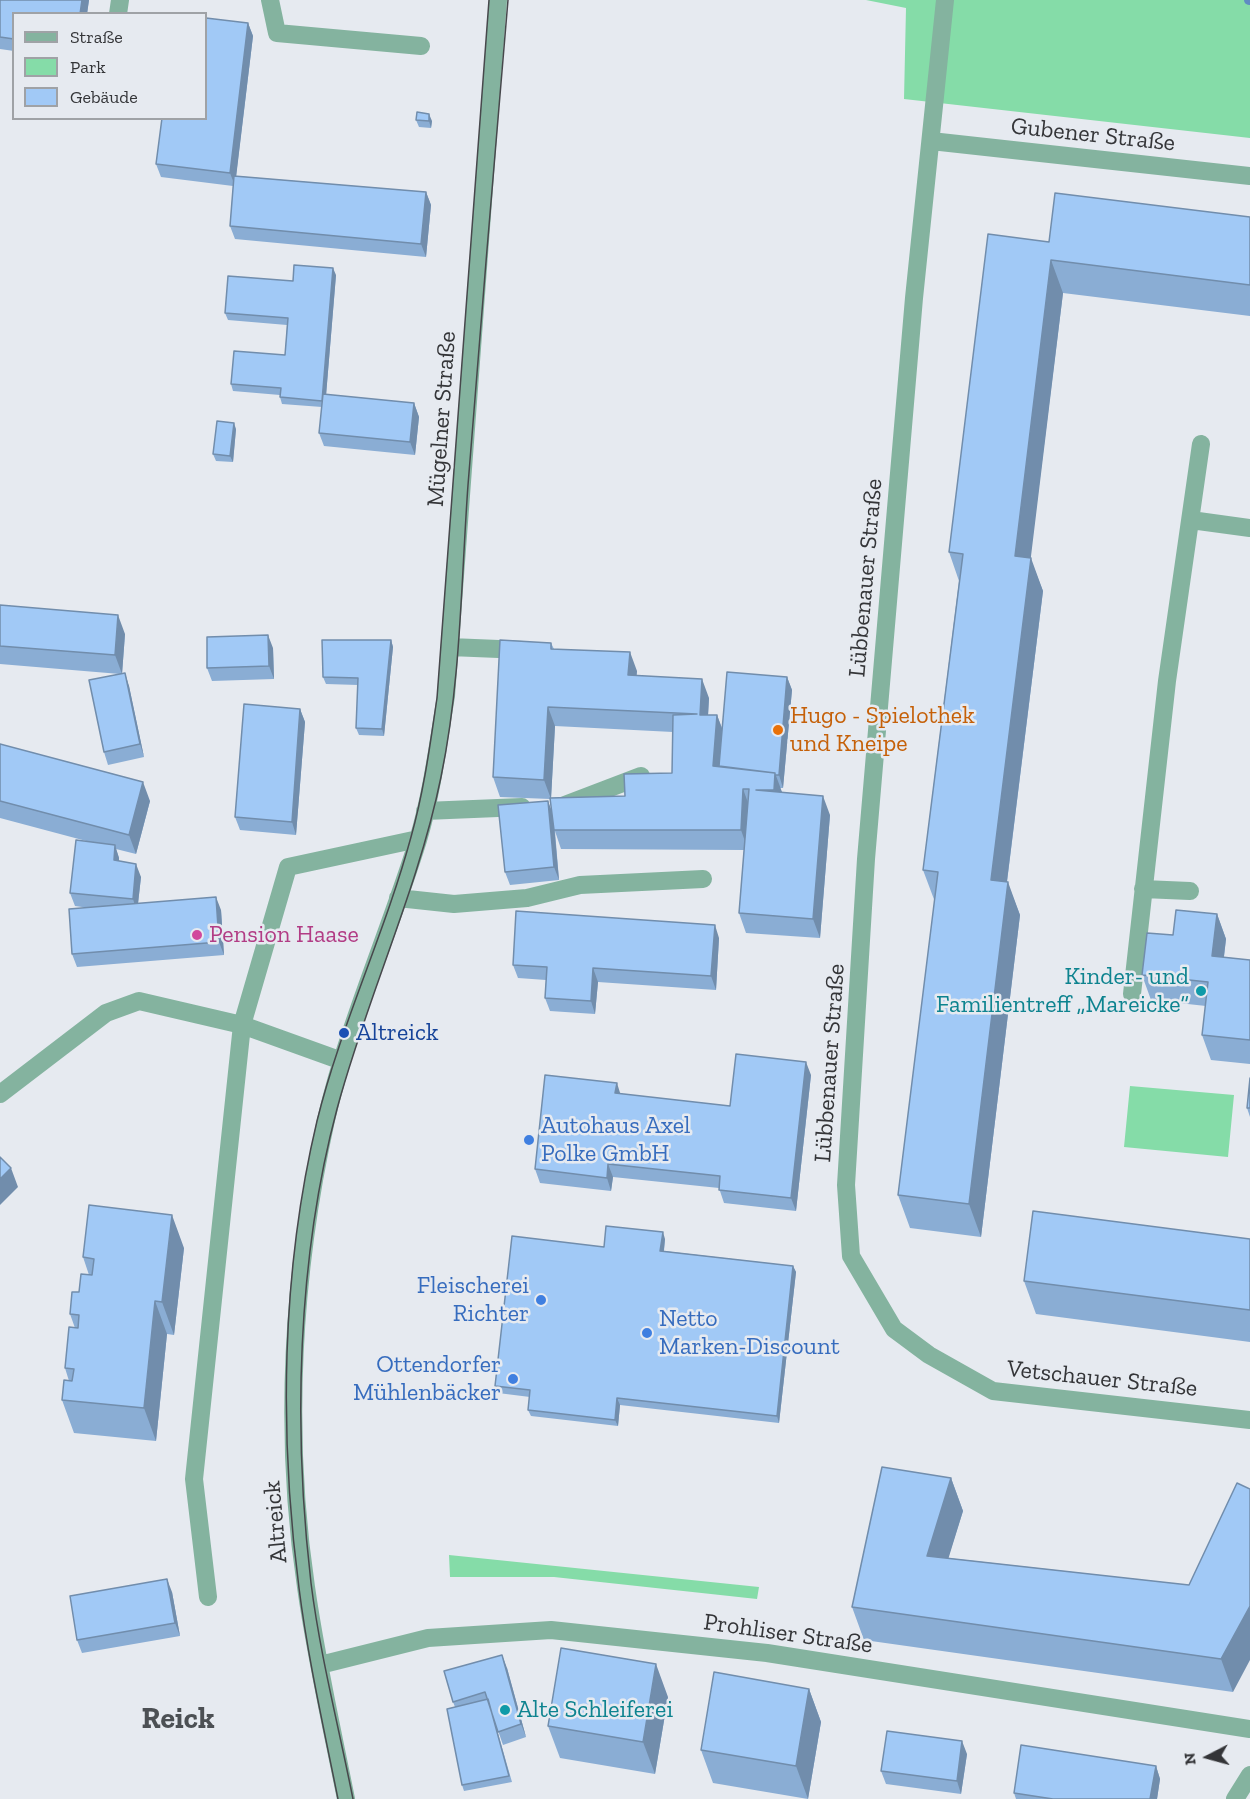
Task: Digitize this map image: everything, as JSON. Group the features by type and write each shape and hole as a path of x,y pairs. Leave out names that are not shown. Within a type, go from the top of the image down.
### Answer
{"street":[{"path":"270,0 277,33 422,46"},
{"name":"Mügelner Straße","path":"418,839 446,696 498,0"},
{"name":"Lübbenauer Straße","path":"894,1329 851,1256 846,1185 867,847 910,345 945,8"},
{"name":"Gubener Straße","path":"931,141 1250,176"},
{"path":"1132,994 1167,681 1201,444"},
{"path":"1191,520 1250,528"},
{"path":"450,647 527,651"},
{"path":"425,811 564,805 641,776"},
{"path":"208,1597 194,1479 242,1025 288,867 418,839"},
{"name":"Altreick","path":"346,1799 306,1587 293,1418 305,1230 327,1118 342,1061 418,839"},
{"path":"398,898 454,904 527,898 580,885 703,879"},
{"path":"1143,889 1190,891"},
{"path":"0,1094 106,1013 139,1001 242,1025 342,1061"},
{"name":"Vetschauer Straße","path":"894,1329 929,1355 993,1391 1250,1420"},
{"name":"Prohliser Straße","path":"320,1665 428,1638 550,1630 766,1653 1250,1729"},
{"path":"1234,1799 1250,1775"}],"green space":[{"path":"866,0 1250,0 1250,138 904,99 906,8"},
{"path":"1130,1086 1234,1095 1228,1157 1124,1147"},
{"path":"449,1555 759,1587 757,1599 554,1577 450,1577"}],"building":[{"path":"0,0 82,0 80,12 12,12 12,39 0,37"},
{"path":"207,18 248,23 230,173 156,164 162,120 207,120"},
{"path":"417,112 429,114 429,121 416,120"},
{"path":"234,176 426,192 421,244 230,226"},
{"path":"1055,193 1250,217 1250,285 1051,260 1015,556 1031,558 991,880 1008,882 969,1204 898,1195 938,872 923,870 963,554 949,552 988,234 1049,242"},
{"path":"294,265 333,268 322,401 280,397 281,388 231,384 234,351 285,355 288,318 225,313 228,276 293,281"},
{"path":"323,394 414,403 410,442 319,433"},
{"path":"217,421 234,423 230,456 213,454"},
{"path":"0,605 118,615 115,655 0,646"},
{"path":"268,635 269,666 207,668 207,637"},
{"path":"322,640 391,640 382,729 356,728 358,678 323,677"},
{"path":"500,640 551,643 551,649 630,652 628,675 702,679 700,715 717,715 713,766 775,773 774,790 756,790 823,796 813,919 739,913 749,789 743,789 741,830 554,830 550,798 625,796 624,774 672,773 673,715 697,714 548,707 544,780 493,777"},
{"path":"727,672 787,677 779,775 719,766"},
{"path":"125,673 140,744 104,752 89,680"},
{"path":"244,704 300,709 292,822 235,817"},
{"path":"0,744 143,782 129,835 0,801"},
{"path":"548,801 554,867 505,872 498,805"},
{"path":"76,840 115,845 114,860 136,864 133,899 70,893"},
{"path":"216,897 219,942 72,954 69,909"},
{"path":"1176,910 1217,914 1212,956 1250,960 1250,1040 1202,1035 1208,982 1142,975 1147,933 1173,935"},
{"path":"516,911 715,925 711,976 593,968 591,1001 545,998 547,967 513,965"},
{"path":"736,1054 806,1062 791,1198 719,1190 720,1176 608,1164 607,1178 535,1169 545,1075 617,1083 615,1093 730,1106"},
{"path":"1250,1078 1250,1108 1247,1108"},
{"path":"0,1157 11,1168 0,1179"},
{"path":"89,1205 172,1215 162,1302 155,1301 144,1408 62,1400 64,1380 72,1381 74,1369 65,1368 69,1327 78,1328 79,1315 70,1314 72,1292 79,1292 81,1274 92,1275 94,1259 83,1257"},
{"path":"1033,1211 1250,1239 1250,1310 1024,1281"},
{"name":"Netto Marken-Discount","path":"606,1226 663,1232 660,1251 793,1266 777,1416 617,1398 615,1420 528,1410 530,1390 495,1386 512,1236 604,1247"},
{"path":"882,1467 951,1478 927,1556 1189,1585 1237,1483 1250,1489 1250,1606 1221,1659 852,1607"},
{"path":"167,1579 175,1623 77,1640 70,1596"},
{"path":"561,1648 656,1664 643,1742 548,1726"},
{"name":"Alte Schleiferei","path":"502,1655 521,1724 498,1732 485,1692 453,1702 444,1671"},
{"path":"714,1672 809,1689 796,1766 701,1750"},
{"path":"488,1699 509,1776 462,1785 447,1709"},
{"path":"887,1731 962,1741 957,1781 881,1771"},
{"path":"1021,1745 1156,1766 1150,1799 1053,1799 1014,1793"}],"tram line":[{"path":"338,1799 307,1641 293,1530 286,1413 290,1295 296,1236 317,1121 338,1049 389,908 411,837 420,802 432,733 437,698 489,0"},
{"path":"353,1799 319,1637 305,1525 301,1405 306,1284 324,1166 337,1109 419,861 448,741 459,631 468,485 508,0"}],"place":[{"name":"Hugo - Spielothek und Kneipe","path":"778,730"},
{"name":"Pension Haase","path":"197,935"},
{"name":"Kinder- und Familientreff „Mareicke“","path":"1201,991"},
{"name":"Altreick","path":"344,1033"},
{"name":"Autohaus Axel Polke GmbH","path":"529,1140"},
{"name":"Fleischerei Richter","path":"541,1300"},
{"name":"Netto Marken-Discount","path":"647,1333"},
{"name":"Ottendorfer Mühlenbäcker","path":"513,1379"},
{"name":"Alte Schleiferei","path":"505,1710"}],"district":[{"name":"Reick","path":"178,1719"}]}
